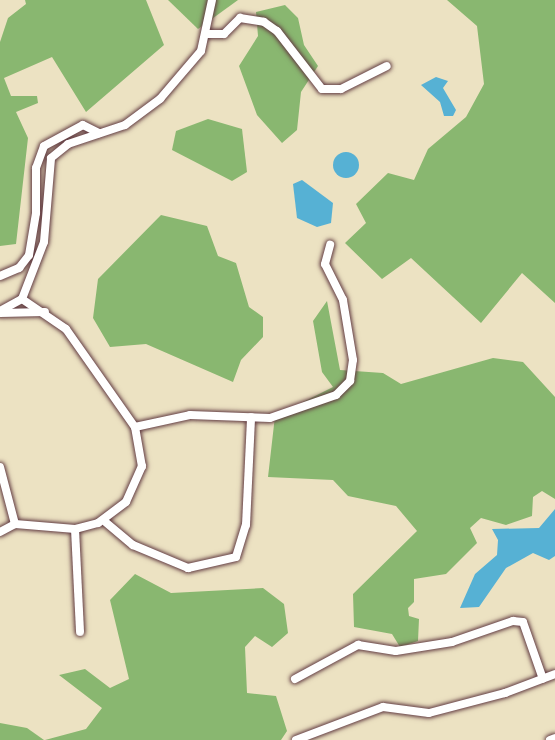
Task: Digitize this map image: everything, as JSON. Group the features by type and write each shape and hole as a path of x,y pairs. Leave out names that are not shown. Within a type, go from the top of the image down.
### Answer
{"street":[{"path":"0,312 22,299 44,242 51,158 68,144 126,125 160,99 189,69 208,34 212,0"},
{"path":"208,34 224,34 240,18 264,22 277,31 313,82 322,89 341,89 387,66"},
{"path":"0,276 19,268 29,255 36,213 36,168 44,146 83,125 99,133"},
{"path":"135,427 190,415 270,418 336,395 350,381 353,360 343,300 325,264 330,245"},
{"path":"0,532 15,524 75,529 103,520 126,502 137,483 142,466 135,427 80,345 46,312 22,299"},
{"path":"0,312 46,312"},
{"path":"103,520 133,545 188,568 236,557 246,525 251,417"},
{"path":"0,467 15,524"},
{"path":"75,529 80,632"},
{"path":"295,679 358,645 396,651 441,644 513,621 523,622 543,679"},
{"path":"296,740 383,707 429,713 505,693 555,674"},
{"path":"550,740 555,738"}],"green space":[{"path":"25,0 146,0 164,45 86,112 52,57 4,78 11,96 37,96 38,103 16,112 28,138 16,244 0,246 0,42 8,18 26,4"},
{"path":"168,0 238,0 198,29"},
{"path":"447,0 555,0 555,303 522,273 481,323 411,258 382,279 345,243 366,223 356,204 388,173 414,180 428,149 466,117 484,84 477,26"},
{"path":"285,5 298,18 304,45 318,66 301,92 297,130 282,143 257,115 239,66 258,36 256,12"},
{"path":"208,119 242,129 247,172 232,181 172,150 176,131"},
{"path":"161,215 207,226 218,256 236,263 249,307 263,317 263,337 241,360 233,382 146,344 110,347 93,318 98,279"},
{"path":"327,301 340,370 383,373 401,384 493,358 523,362 555,397 555,499 542,491 533,497 532,516 506,525 481,518 470,528 477,543 446,574 414,579 414,602 408,608 409,616 419,619 418,641 400,647 392,634 354,627 353,594 417,531 396,506 348,496 333,480 268,477 275,416 333,387 322,372 313,321"},
{"path":"135,574 171,593 263,588 284,604 288,633 272,647 255,636 245,647 247,693 276,696 287,731 281,740 45,740 86,729 102,708 59,675 85,669 110,688 129,679 110,600"},
{"path":"0,723 27,728 44,740 0,740"}],"water":[{"path":"436,77 448,81 443,88 456,110 453,116 444,116 440,102 421,85"},
{"path":"346,152 355,156 359,165 355,174 346,178 337,174 333,165 337,156"},
{"path":"302,180 333,203 331,223 317,227 297,218 293,184"},
{"path":"555,509 555,556 549,560 533,553 506,568 479,607 460,608 475,574 497,555 498,540 492,529 539,528"}]}
